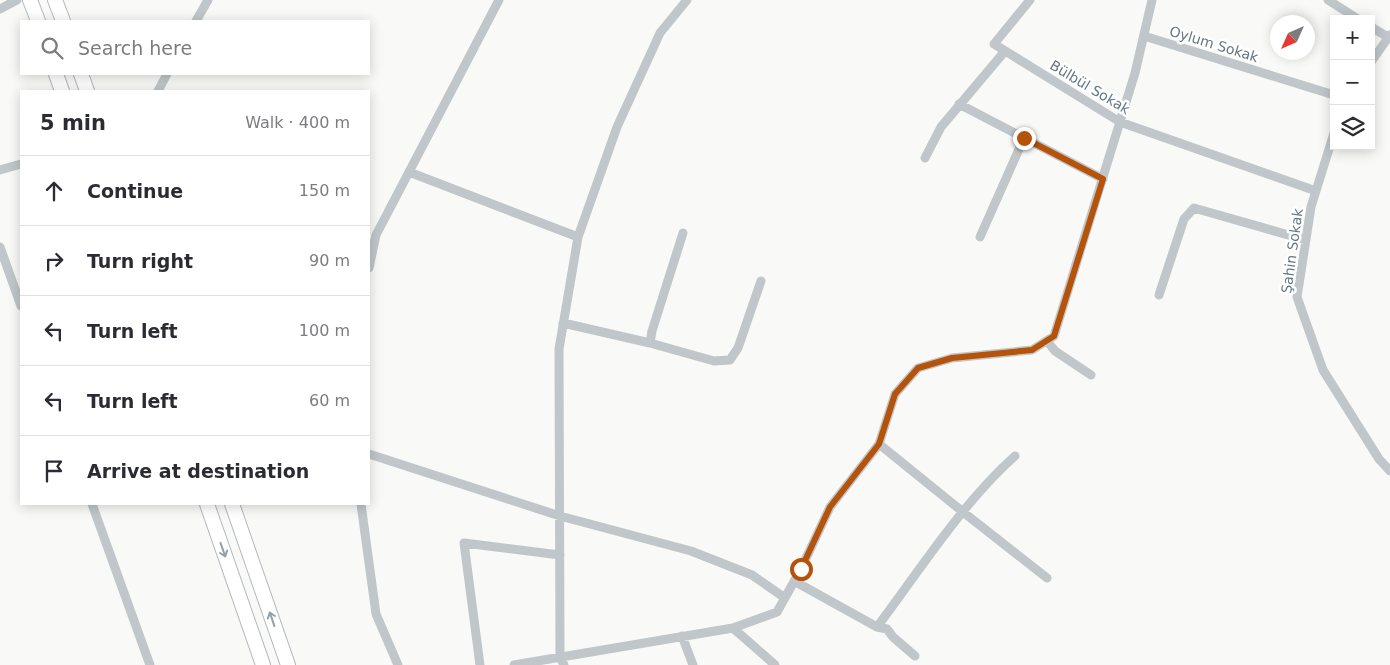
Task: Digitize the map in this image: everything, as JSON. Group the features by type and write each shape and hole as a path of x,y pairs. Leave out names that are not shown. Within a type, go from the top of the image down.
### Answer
{"highway":[{"path":"30,0 38,20"},
{"path":"55,0 63,20"},
{"path":"56,75 62,90"},
{"path":"81,75 87,90"},
{"path":"207,505 263,665"},
{"path":"232,505 288,665"}],"street":[{"path":"0,9 17,0"},
{"path":"197,20 208,0"},
{"path":"370,263 376,235 499,0"},
{"path":"562,661 559,349 578,237 617,127 660,33 687,0"},
{"path":"925,158 941,127 1005,51 994,44 1030,0"},
{"path":"514,665 562,661 682,636 733,628 777,612 830,507 879,444 895,394 918,368 952,358 1032,350 1054,336 1135,73 1152,0"},
{"path":"1328,0 1352,15"},
{"path":"1372,60 1389,36 1375,28"},
{"name":"Oylum Sokak","path":"1144,36 1330,94"},
{"name":"Bülbül Sokak","path":"1005,51 1120,122 1316,191"},
{"path":"159,90 166,75"},
{"path":"959,104 1103,179"},
{"path":"980,237 1024,138"},
{"name":"Şahin Sokak","path":"1330,146 1311,207 1297,297 1322,370 1379,459 1390,471"},
{"path":"0,170 20,164"},
{"path":"409,172 578,237"},
{"path":"1159,295 1184,219 1194,208 1306,240"},
{"path":"650,343 652,331 683,233"},
{"path":"0,247 20,303"},
{"path":"563,323 650,343 714,361 730,360 738,348 761,281"},
{"path":"1047,341 1055,350 1090,375"},
{"path":"879,444 1047,578"},
{"path":"370,454 560,516 691,551 752,575 785,598"},
{"path":"878,627 962,512 998,471 1015,456"},
{"path":"92,505 150,665"},
{"path":"361,505 376,614 398,665"},
{"path":"480,665 464,543 560,555"},
{"path":"794,581 878,627 886,629 915,656"},
{"path":"733,628 775,665"},
{"path":"682,636 693,665"}],"route":[{"path":"801,569 830,507 879,444 895,394 918,368 952,358 1032,350 1054,336 1103,179 1024,138"}]}
